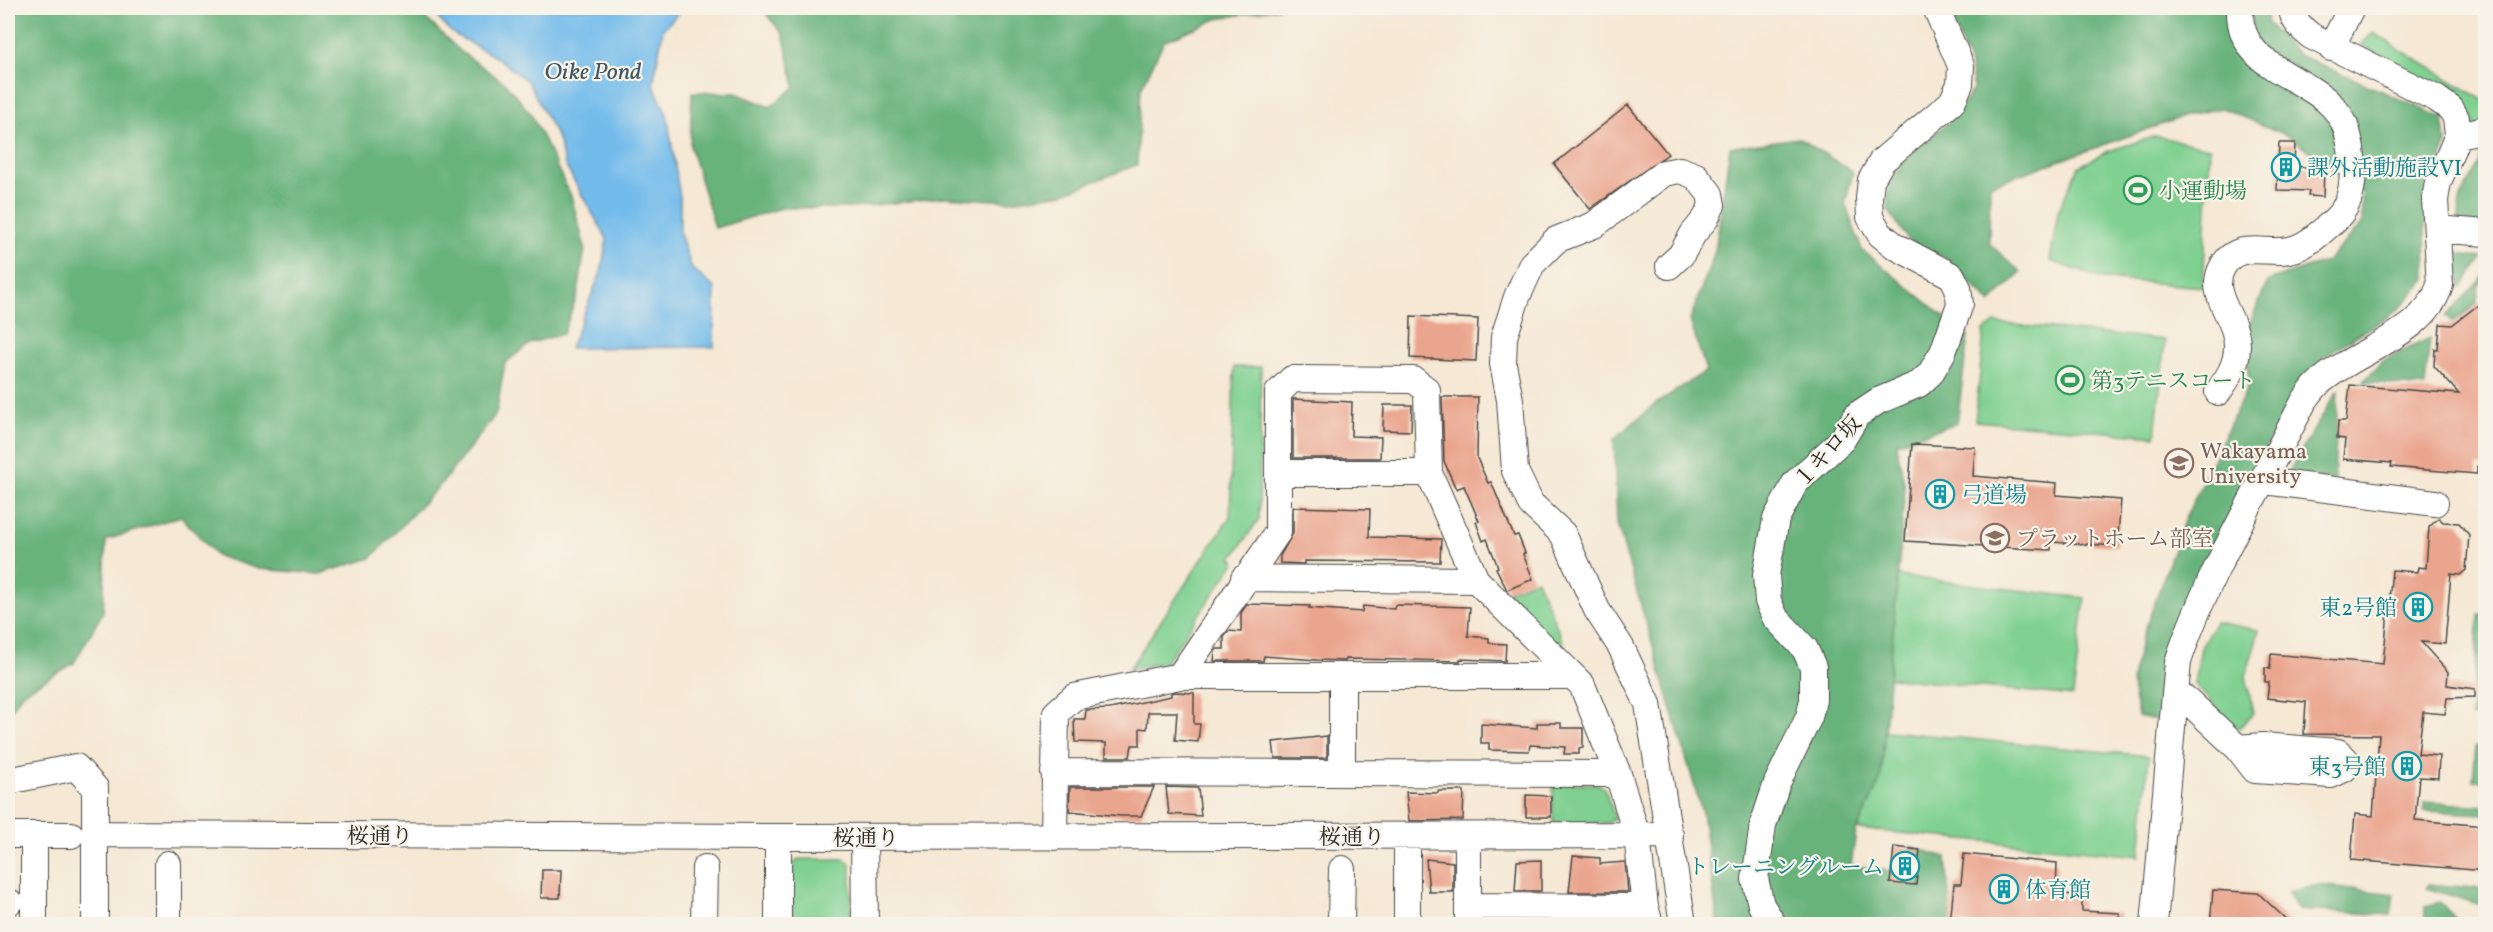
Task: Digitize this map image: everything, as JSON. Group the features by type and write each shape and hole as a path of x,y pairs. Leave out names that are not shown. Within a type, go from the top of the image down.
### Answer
{"street":[{"name":"１キロ坂","path":"1773,924 1761,905 1755,879 1763,825 1777,783 1809,717 1813,700 1813,667 1805,649 1775,617 1768,601 1766,575 1776,519 1795,483 1842,441 1857,415 1878,401 1919,384 1930,374 1943,352 1960,304 1958,288 1952,276 1895,246 1881,234 1870,218 1871,180 1882,161 1952,102 1960,84 1961,66 1935,8"},
{"path":"2218,392 2231,373 2237,346 2232,322 2219,297 2216,285 2218,274 2224,263 2234,253 2246,250 2288,251 2314,238 2334,222 2346,206 2352,179 2350,144 2345,126 2336,109 2322,95 2289,78 2261,58 2247,42 2240,25 2240,8"},
{"path":"2154,924 2178,662 2186,638 2233,537 2304,401 2318,384 2421,317 2436,298 2440,285 2435,200 2438,182 2458,135 2456,118 2451,109 2437,99 2331,48 2301,28 2292,13 2292,8"},
{"path":"2331,48 2351,8"},
{"path":"2458,135 2486,129"},
{"path":"1669,266 1681,255 1712,205 1710,194 1696,176 1680,170 1664,173 1594,225 1556,240 1532,264 1517,297 1504,337 1503,364 1510,400 1515,471 1532,504 1563,534 1597,610 1621,647 1648,704 1683,924"},
{"path":"2437,229 2486,233"},
{"path":"1180,676 1244,578 1278,532 1278,393 1292,379 1414,380 1427,390 1429,473 1476,580 1582,685 1618,774 1637,836 1647,916 1468,915 1468,836"},
{"path":"1278,473 1429,473"},
{"path":"2264,481 2435,503"},
{"path":"1244,578 1476,580"},
{"path":"1054,837 1056,713 1074,697 1180,676 1572,676"},
{"path":"1342,677 1342,773"},
{"path":"2176,693 2187,700 2238,748"},
{"path":"8,781 76,767 95,788 83,835 95,924"},
{"path":"1054,772 1618,774"},
{"name":"桜通り","path":"8,835 1054,837 1670,835"},
{"path":"34,835 34,924"},
{"path":"1407,836 1407,924"},
{"path":"778,837 778,924"},
{"path":"864,837 865,924"},
{"path":"168,864 168,924"},
{"path":"704,924 705,868"},
{"path":"1341,924 1342,869"}],"green space":[{"path":"8,8 415,8 460,51 505,83 531,114 571,196 585,248 578,293 563,334 531,343 505,363 496,414 443,482 371,558 320,574 259,569 217,556 181,516 106,540 103,612 74,663 22,693 8,716"},
{"path":"761,8 1279,8 1217,19 1164,41 1141,89 1137,165 1064,193 1009,201 943,197 852,208 782,208 715,228 690,146 692,92 736,93 770,107 795,87 783,34"},
{"path":"1947,8 2269,8 2266,22 2299,55 2443,118 2446,142 2425,225 2426,279 2398,310 2326,355 2295,392 2187,599 2165,680 2165,722 2138,716 2131,682 2142,638 2184,521 2249,384 2244,337 2268,281 2327,261 2362,224 2362,193 2291,137 2222,108 2188,115 1990,185 1989,243 2021,273 1990,303 1949,260 1908,240 1887,208 1889,182 1911,152 1954,118 1974,88 1969,62"},
{"path":"2373,33 2483,100 2485,125 2476,128 2467,106 2361,45"},
{"path":"2485,132 2485,227 2459,221 2463,192 2476,171 2481,156 2477,135"},
{"name":"小運動場","path":"2156,136 2210,148 2203,287 2103,279 2050,261 2058,212 2078,167 2108,151"},
{"path":"1799,138 1853,172 1845,203 1862,250 1968,336 1957,423 1896,443 1905,487 1881,778 1856,832 1851,865 1902,873 1911,847 1946,857 1951,924 1718,924 1702,812 1617,524 1614,439 1654,405 1706,371 1690,320 1715,251 1730,147"},
{"path":"2452,252 2482,258 2461,288"},
{"path":"2485,275 2485,280 2478,286 2477,304 2452,322 2446,317"},
{"name":"第3テニスコート","path":"1995,323 2165,340 2155,436 1975,421 1984,331"},
{"path":"2430,338 2425,387 2363,382 2384,360"},
{"path":"1234,367 1261,367 1259,519 1232,558 1236,561 1168,659 1164,663 1129,669 1230,517"},
{"path":"2338,390 2334,480 2286,476"},
{"path":"1890,575 2085,598 2073,696 1882,677"},
{"path":"1537,579 1565,647 1560,652 1502,594"},
{"path":"2479,615 2485,616 2485,718 2471,717"},
{"path":"2215,622 2259,630 2246,676 2253,714 2239,728 2226,719 2194,683 2201,648"},
{"path":"1865,729 2149,756 2140,856 1827,826"},
{"path":"2476,746 2485,747 2485,781 2473,780"},
{"path":"1553,783 1598,784 1604,788 1615,817 1609,823 1553,823"},
{"path":"2424,802 2485,806 2485,814 2424,811"},
{"path":"799,859 845,859 851,865 851,924 792,924 793,864"},
{"path":"2428,884 2485,889 2485,906 2426,888"},
{"path":"2319,885 2394,894 2391,915 2298,910 2288,892"},
{"path":"2440,902 2456,919 2456,924 2425,924 2425,906"}],"water":[{"name":"Oike Pond","path":"428,8 684,8 663,29 653,84 667,114 680,198 680,234 692,269 715,288 714,347 570,348 601,272 607,239 565,165 558,139 528,82 499,59 452,33"}],"building":[{"path":"1628,105 1668,154 1590,209 1554,164"},
{"path":"2279,143 2295,143 2294,166 2324,169 2323,197 2308,196 2309,191 2277,190"},
{"path":"2486,299 2486,466 2477,466 2477,474 2391,467 2392,463 2343,459 2345,439 2337,438 2338,421 2346,421 2350,385 2459,394 2434,366 2440,324 2452,325"},
{"path":"1411,316 1478,319 1476,361 1410,358"},
{"path":"1442,397 1478,397 1477,458 1488,483 1491,482 1514,536 1518,535 1533,579 1507,590 1496,568 1498,567 1487,539 1483,541 1476,522 1479,521 1464,486 1456,489 1444,461"},
{"path":"1293,399 1352,402 1351,436 1381,437 1380,458 1293,458"},
{"path":"1384,405 1412,405 1411,431 1383,430"},
{"path":"1912,444 1975,447 1973,476 2057,483 2056,495 2121,500 2117,546 2051,542 2051,550 1905,541"},
{"path":"1293,507 1370,509 1369,537 1441,539 1440,562 1304,561 1304,564 1280,563 1280,556 1293,533"},
{"name":"東3号館","path":"2439,518 2443,522 2459,523 2469,535 2466,570 2460,575 2451,574 2445,644 2421,642 2448,672 2447,685 2475,689 2475,697 2447,698 2445,714 2423,712 2418,754 2439,756 2438,778 2419,777 2415,820 2486,826 2486,871 2351,860 2355,814 2373,816 2379,735 2304,734 2306,702 2267,698 2269,682 2265,682 2265,668 2270,669 2271,654 2383,664 2392,570 2417,572 2418,567 2426,568 2429,527"},
{"path":"1247,604 1310,606 1309,608 1362,612 1363,606 1394,609 1395,605 1470,607 1468,636 1489,638 1489,643 1506,644 1505,661 1346,659 1345,661 1264,656 1263,661 1214,661 1215,651 1224,649 1224,637 1229,631 1241,632 1241,613"},
{"path":"1174,692 1194,693 1194,724 1200,724 1198,742 1175,740 1177,712 1148,712 1147,729 1140,728 1140,745 1132,745 1130,757 1106,757 1106,743 1075,742 1074,719 1085,719 1086,710 1110,709 1171,696"},
{"path":"1537,723 1561,723 1561,728 1583,728 1583,747 1579,748 1579,754 1564,754 1565,747 1530,745 1529,751 1489,750 1489,743 1481,743 1481,724 1537,728"},
{"path":"1327,736 1327,758 1275,758 1273,742"},
{"path":"1070,787 1154,787 1141,816 1121,816 1069,811"},
{"path":"1166,787 1198,788 1201,816 1169,814"},
{"path":"1438,791 1464,791 1463,820 1409,821 1406,792 1438,793"},
{"path":"1526,795 1551,796 1551,817 1526,817"},
{"name":"トレーニングルーム","path":"1894,847 1920,850 1916,885 1890,883"},
{"name":"体育館","path":"1964,854 2057,863 2056,894 2082,895 2082,911 2120,913 2120,924 1950,924 1954,884 1961,884"},
{"path":"1573,856 1600,858 1600,864 1625,862 1628,892 1569,892"},
{"path":"1426,859 1453,862 1453,892 1429,892"},
{"path":"1541,860 1541,891 1515,891 1517,861"},
{"path":"542,870 561,870 560,898 541,898"},
{"path":"2213,890 2258,893 2291,924 2210,924"}],"place":[{"name":"課外活動施設VI","path":"2286,167"},
{"name":"小運動場","path":"2138,190"},
{"name":"第3テニスコート","path":"2070,380"},
{"name":"Wakayama University","path":"2179,463"},
{"name":"弓道場","path":"1940,494"},
{"name":"プラットホーム部室","path":"1995,538"},
{"name":"東2号館","path":"2418,607"},
{"name":"東3号館","path":"2407,766"},
{"name":"トレーニングルーム","path":"1905,866"},
{"name":"体育館","path":"2004,889"}]}
